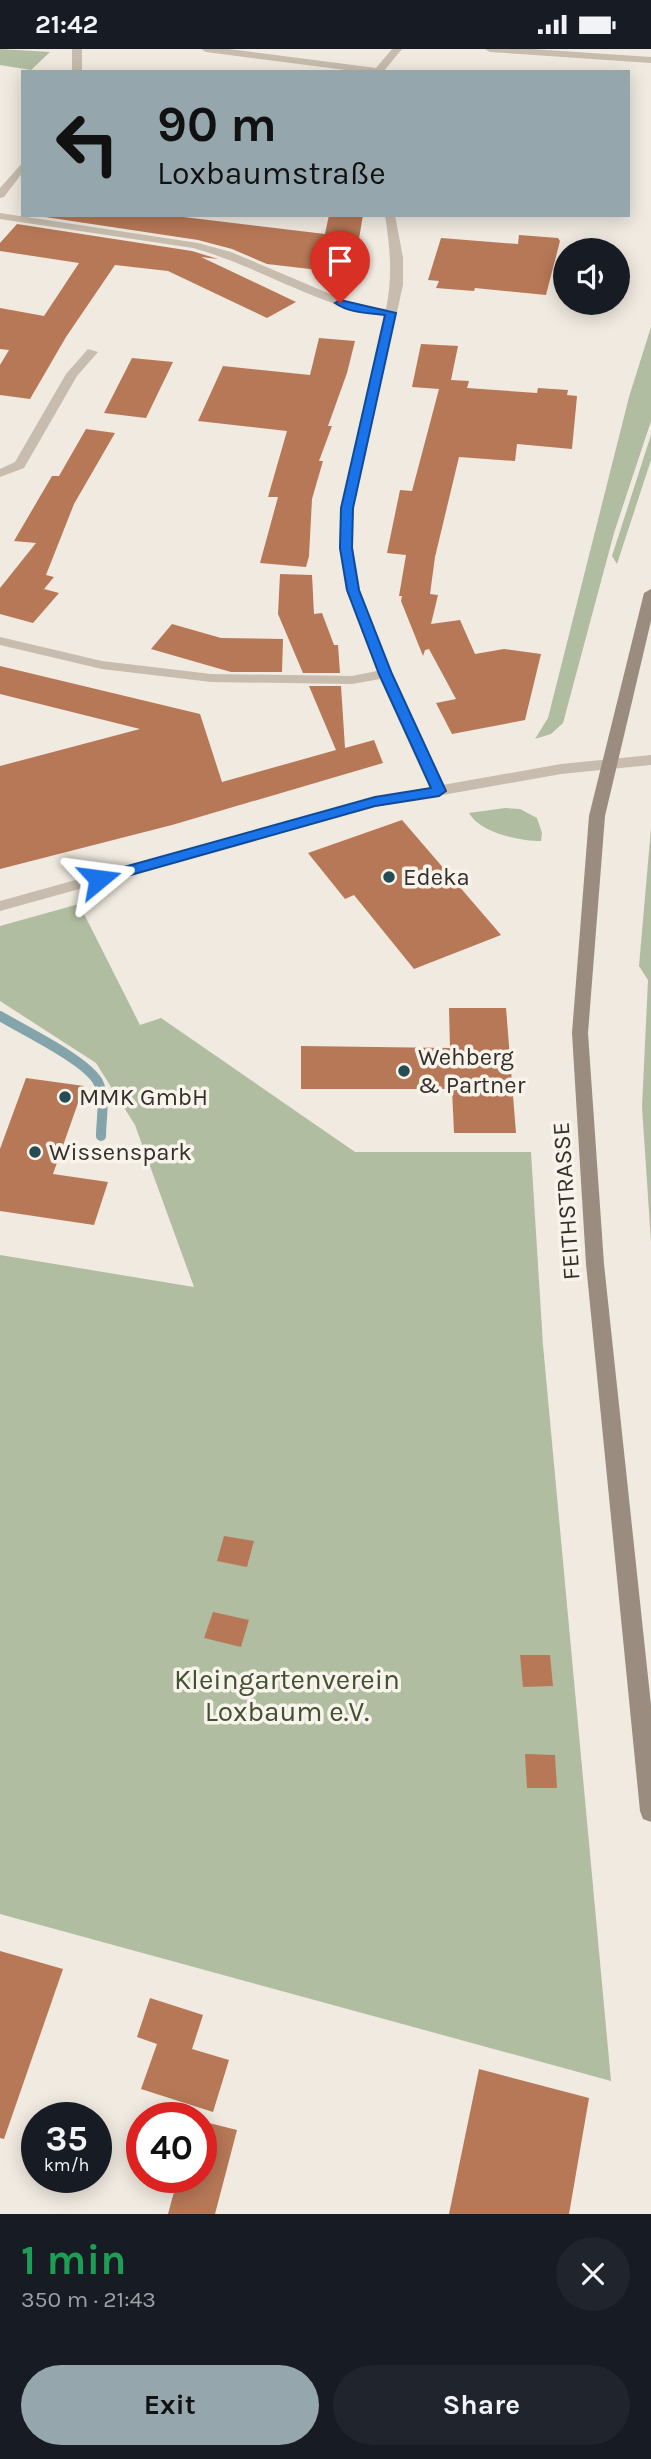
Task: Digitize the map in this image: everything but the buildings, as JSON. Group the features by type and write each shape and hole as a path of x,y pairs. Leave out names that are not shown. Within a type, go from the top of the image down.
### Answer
{"main road":[{"name":"FEITHSTRASSE","path":"651,593 597,817 580,1033 595,1264 651,1811"}],"street":[{"path":"77,49 78,70"},
{"path":"206,49 370,70"},
{"path":"379,70 397,49"},
{"path":"490,49 651,60"},
{"path":"0,195 21,168"},
{"path":"0,216 194,245 227,254 354,308 391,313"},
{"path":"390,217 397,258 397,285 347,508 346,535 353,590 386,674 439,791"},
{"path":"0,473 20,465 72,374 92,352"},
{"path":"0,641 102,666 198,677 352,680 386,674"},
{"path":"0,906 375,802 610,762 651,760"}],"green space":[{"path":"0,49 50,52 31,70 0,65"},
{"path":"651,327 651,421 614,533 563,723 551,734 535,739 548,718 629,397"},
{"path":"651,435 651,460 617,564 612,556"},
{"path":"505,808 520,809 537,818 542,833 541,841 491,831 474,820 469,813"},
{"path":"651,828 651,1242 642,1107 648,980 639,966"},
{"name":"Kleingartenverein Loxbaum e.V.","path":"79,904 140,1025 161,1018 355,1152 531,1152 543,1345 611,2081 0,1914 0,1255 194,1287 135,1125 96,1063 0,1001 0,926"}],"waterway":[{"path":"0,1016 68,1055 91,1073 98,1082 102,1095 101,1136"}],"place":[{"name":"Edeka","path":"389,877"},
{"name":"Wehberg & Partner","path":"404,1071"},
{"name":"MMK GmbH","path":"65,1097"},
{"name":"Wissenspark","path":"35,1152"}],"route":[{"path":"99,879 375,802 439,791 386,674 353,590 346,548 347,508 391,313 369,311 340,303"}]}
